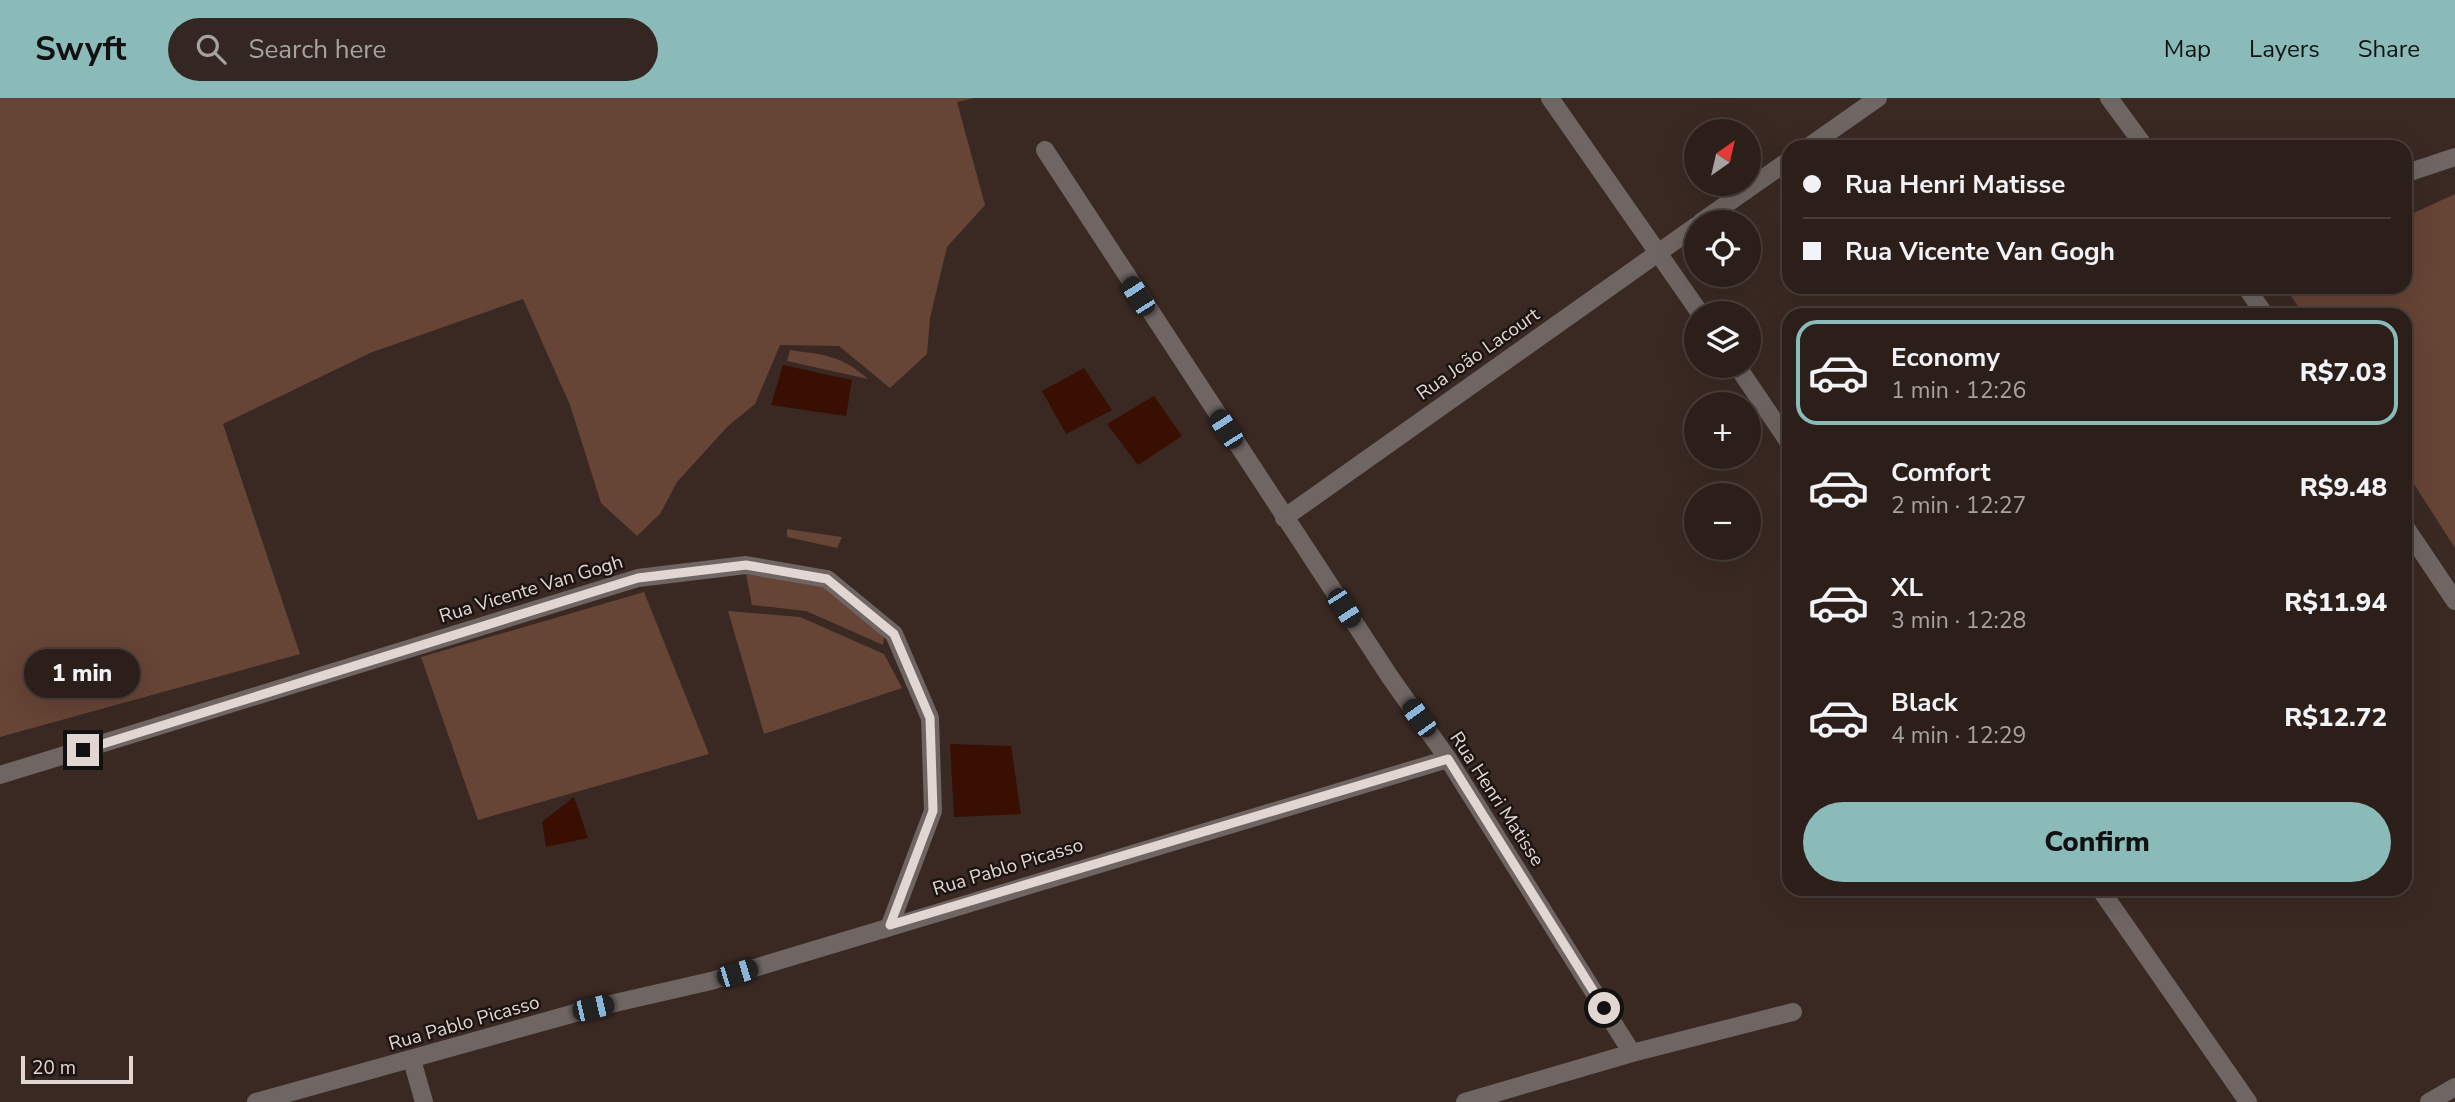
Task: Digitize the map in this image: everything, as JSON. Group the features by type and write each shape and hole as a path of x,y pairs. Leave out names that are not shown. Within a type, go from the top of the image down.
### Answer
{"street":[{"path":"1550,98 1692,301"},
{"path":"1818,140 1878,98"},
{"path":"2109,98 2140,140"},
{"name":"Rua Henri Matisse","path":"1045,150 1284,517 1448,759 1632,1053"},
{"path":"2412,171 2455,157"},
{"path":"1718,210 1782,165"},
{"name":"Rua João Lacourt","path":"1284,517 1684,234"},
{"path":"1745,378 1782,432"},
{"path":"2412,537 2455,601"},
{"name":"Rua Vicente Van Gogh","path":"0,775 638,578 746,565 827,579 885,626 894,634 930,718 933,811 890,925"},
{"name":"Rua Pablo Picasso","path":"257,1102 593,1008 711,981 1448,759"},
{"path":"2105,896 2248,1102"},
{"path":"1465,1102 1632,1053 1793,1012"},
{"path":"412,1060 424,1102"},
{"path":"2429,1102 2455,1087"}],"shaded area":[{"path":"0,98 975,98 957,102 985,205 947,247 930,318 927,354 890,388 839,346 780,345 755,404 728,426 677,482 660,514 637,536 601,503 570,405 523,299 370,353 223,424 300,654 0,737"},
{"path":"2455,194 2455,548 2412,481 2412,308 2299,308 2290,294 2412,294 2412,214"},
{"path":"790,350 823,355 840,361 868,379 787,361"},
{"path":"783,365 852,380 846,416 771,405"},
{"path":"1084,368 1112,410 1066,434 1042,391"},
{"path":"1154,396 1182,436 1138,465 1107,424"},
{"path":"787,529 842,537 837,548 787,537"},
{"path":"746,574 823,587 884,636 883,645 806,611 752,605"},
{"path":"644,592 709,754 478,820 421,657"},
{"path":"728,611 800,617 884,654 902,688 764,734"},
{"path":"950,744 1011,746 1021,814 954,817"},
{"path":"574,797 588,838 546,847 542,822"}],"route":[{"path":"83,750 638,578 746,565 827,579 894,634 930,718 933,811 890,925 1448,759 1604,1008"}]}
